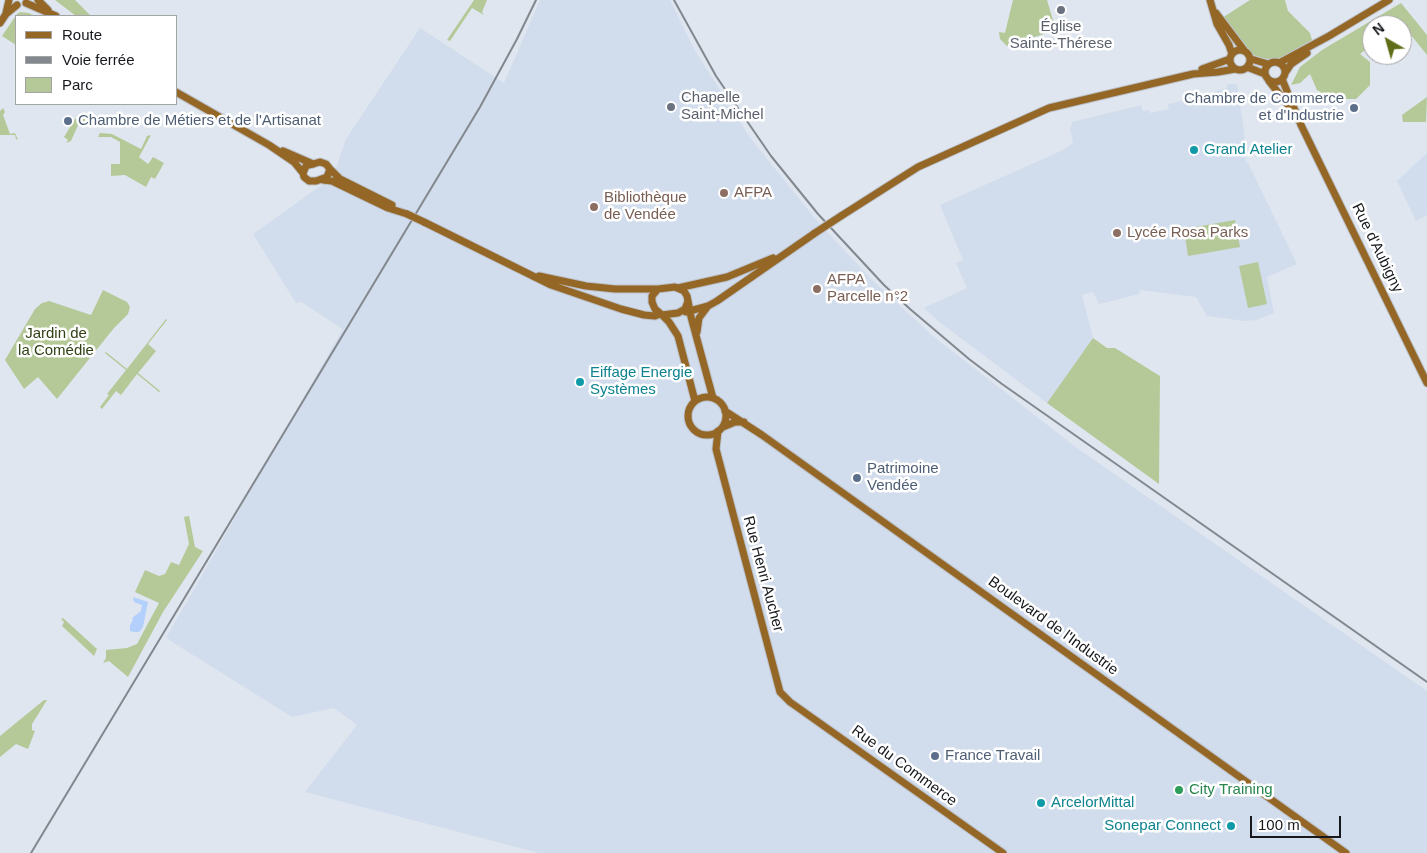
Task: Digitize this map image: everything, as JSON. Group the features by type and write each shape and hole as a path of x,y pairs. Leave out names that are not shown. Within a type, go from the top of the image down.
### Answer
{"main road":[{"path":"38,0 53,14"},
{"path":"1210,0 1217,24 1229,45 1232,65 1236,69"},
{"path":"1213,9 1251,59 1268,64 1273,62 1279,63 1389,0"},
{"path":"0,23 12,2 27,1 53,14"},
{"path":"1268,64 1265,68 1265,74 1269,81 1276,82 1283,76 1291,64 1318,42"},
{"path":"1193,74 1231,57 1239,50 1244,50"},
{"path":"697,337 699,318 708,306 792,248 918,167 1050,108 1193,74 1242,70 1247,67 1251,59"},
{"path":"1279,63 1282,66 1283,76"},
{"path":"1247,67 1265,74"},
{"name":"Rue d'Aubigny","path":"1283,76 1301,125 1427,383"},
{"name":"Rue d'Aubigny","path":"1269,81 1301,125"},
{"path":"178,93 269,145 294,162 309,181 332,181 388,208 407,214"},
{"path":"269,145 313,164"},
{"path":"303,173 306,166 324,163 340,179 476,250 551,285 603,304 655,316 690,311 708,306"},
{"path":"323,180 327,177 330,169"},
{"path":"529,274 562,282 615,289 678,288 743,271 792,248"},
{"path":"678,288 684,291 688,301 713,398"},
{"path":"658,289 652,296 652,302 678,336 695,401"},
{"path":"678,313 685,309 688,301"},
{"path":"720,429 725,422 725,410 722,405 713,398 707,397 695,401 690,408 688,419 693,430 704,435 709,435 735,422 744,422"},
{"name":"Boulevard de l'Industrie","path":"725,410 1346,853"},
{"name":"Rue Henri Aucher","path":"716,449 720,429"},
{"name":"Rue Henri Aucher","path":"704,435 716,449 780,692 790,702"},
{"name":"Rue du Commerce","path":"790,702 1002,853"}],"shaded area":[{"path":"540,0 670,0 694,49 751,139 818,222 874,282 934,337 1077,448 1427,691 1427,853 539,853 305,792 357,725 334,708 292,717 166,638 343,329 301,302 296,303 253,234 333,177 346,139 420,28 504,83"},
{"name":"Lycée Rosa Parks","path":"1227,84 1237,84 1244,131 1246,163 1248,163 1297,264 1267,277 1274,313 1257,320 1245,321 1207,316 1196,297 1140,290 1139,294 1099,304 1093,292 1082,295 1093,338 1047,403 942,324 924,308 967,288 956,263 963,260 940,205 1063,150 1073,143 1070,128 1072,122 1141,105 1143,111 1149,110 1150,113 1169,109 1168,104 1214,94 1213,92 1227,88"},
{"path":"1427,153 1427,215 1416,221 1397,181"}],"green space":[{"path":"55,0 75,0 90,15 75,15"},
{"path":"474,0 487,0 482,12 484,15 472,8 450,41 447,40"},
{"path":"1013,0 1047,0 1056,30 1007,46 1000,39 999,32 1005,33"},
{"path":"1250,0 1285,0 1288,11 1310,33 1312,40 1280,58 1266,59 1253,55 1222,18"},
{"path":"1401,3 1411,15 1381,15"},
{"path":"20,12 33,15 16,15"},
{"path":"15,17 15,44 2,36"},
{"path":"1412,17 1427,35 1427,55 1412,36"},
{"path":"1362,26 1362,52 1360,54 1362,56 1362,65 1370,65 1370,85 1356,99 1332,99 1317,90 1310,74 1300,83 1291,85 1300,67 1322,50"},
{"path":"1427,97 1426,122 1403,122 1402,115"},
{"path":"3,108 5,112 3,115 10,134 15,133 18,140 15,135 0,135 0,111"},
{"path":"98,115 96,121 86,120 84,123 79,123 71,141 66,143 68,140 64,137 75,119"},
{"path":"100,133 112,134 141,149 147,136 151,135 139,157 148,164 153,157 164,163 155,179 151,177 146,187 125,175 111,176 111,164 120,164 120,142 111,137 98,137"},
{"path":"1235,220 1240,247 1188,256 1184,229"},
{"path":"1258,262 1267,304 1248,308 1239,266"},
{"name":"Jardin de la Comédie","path":"103,290 127,302 130,307 128,314 114,328 57,399 38,377 24,389 5,360 35,309 42,303 49,301 91,315"},
{"path":"166,319 148,344 156,351 138,373 160,391 137,374 121,395 116,391 102,409 100,407 109,395 107,394 126,370 105,353 127,369"},
{"path":"1093,338 1107,348 1115,348 1160,376 1159,484 1047,403"},
{"path":"189,516 195,547 203,551 163,612 128,677 109,661 103,663 106,658 106,650 127,648 137,644 159,603 135,592 145,570 159,576 165,574 171,562 179,565 189,544 184,517"},
{"path":"63,618 97,649 94,656 62,626 64,622 61,619"},
{"path":"44,700 47,700 32,724 32,730 35,731 28,749 16,744 0,757 0,736"}],"water":[{"path":"133,597 148,602 143,627 139,632 130,631 132,618 141,611 142,605 134,602"}],"railway":[{"path":"31,853 480,107 536,0"},
{"path":"674,0 716,76 771,156 818,214 884,285 910,309 1002,384 1427,682"}],"place":[{"name":"Église Sainte-Thérese","path":"1061,10"},
{"name":"Chapelle Saint-Michel","path":"671,107"},
{"name":"Chambre de Commerce et d'Industrie","path":"1354,108"},
{"name":"Chambre de Métiers et de l'Artisanat","path":"68,121"},
{"name":"Grand Atelier","path":"1194,150"},
{"name":"AFPA","path":"724,193"},
{"name":"Bibliothèque de Vendée","path":"594,207"},
{"name":"Lycée Rosa Parks","path":"1117,233"},
{"name":"AFPA Parcelle n°2","path":"817,289"},
{"name":"Eiffage Energie Systèmes","path":"580,382"},
{"name":"Patrimoine Vendée","path":"857,478"},
{"name":"France Travail","path":"935,756"},
{"name":"City Training","path":"1179,790"},
{"name":"ArcelorMittal","path":"1041,803"},
{"name":"Sonepar Connect","path":"1231,826"}]}
